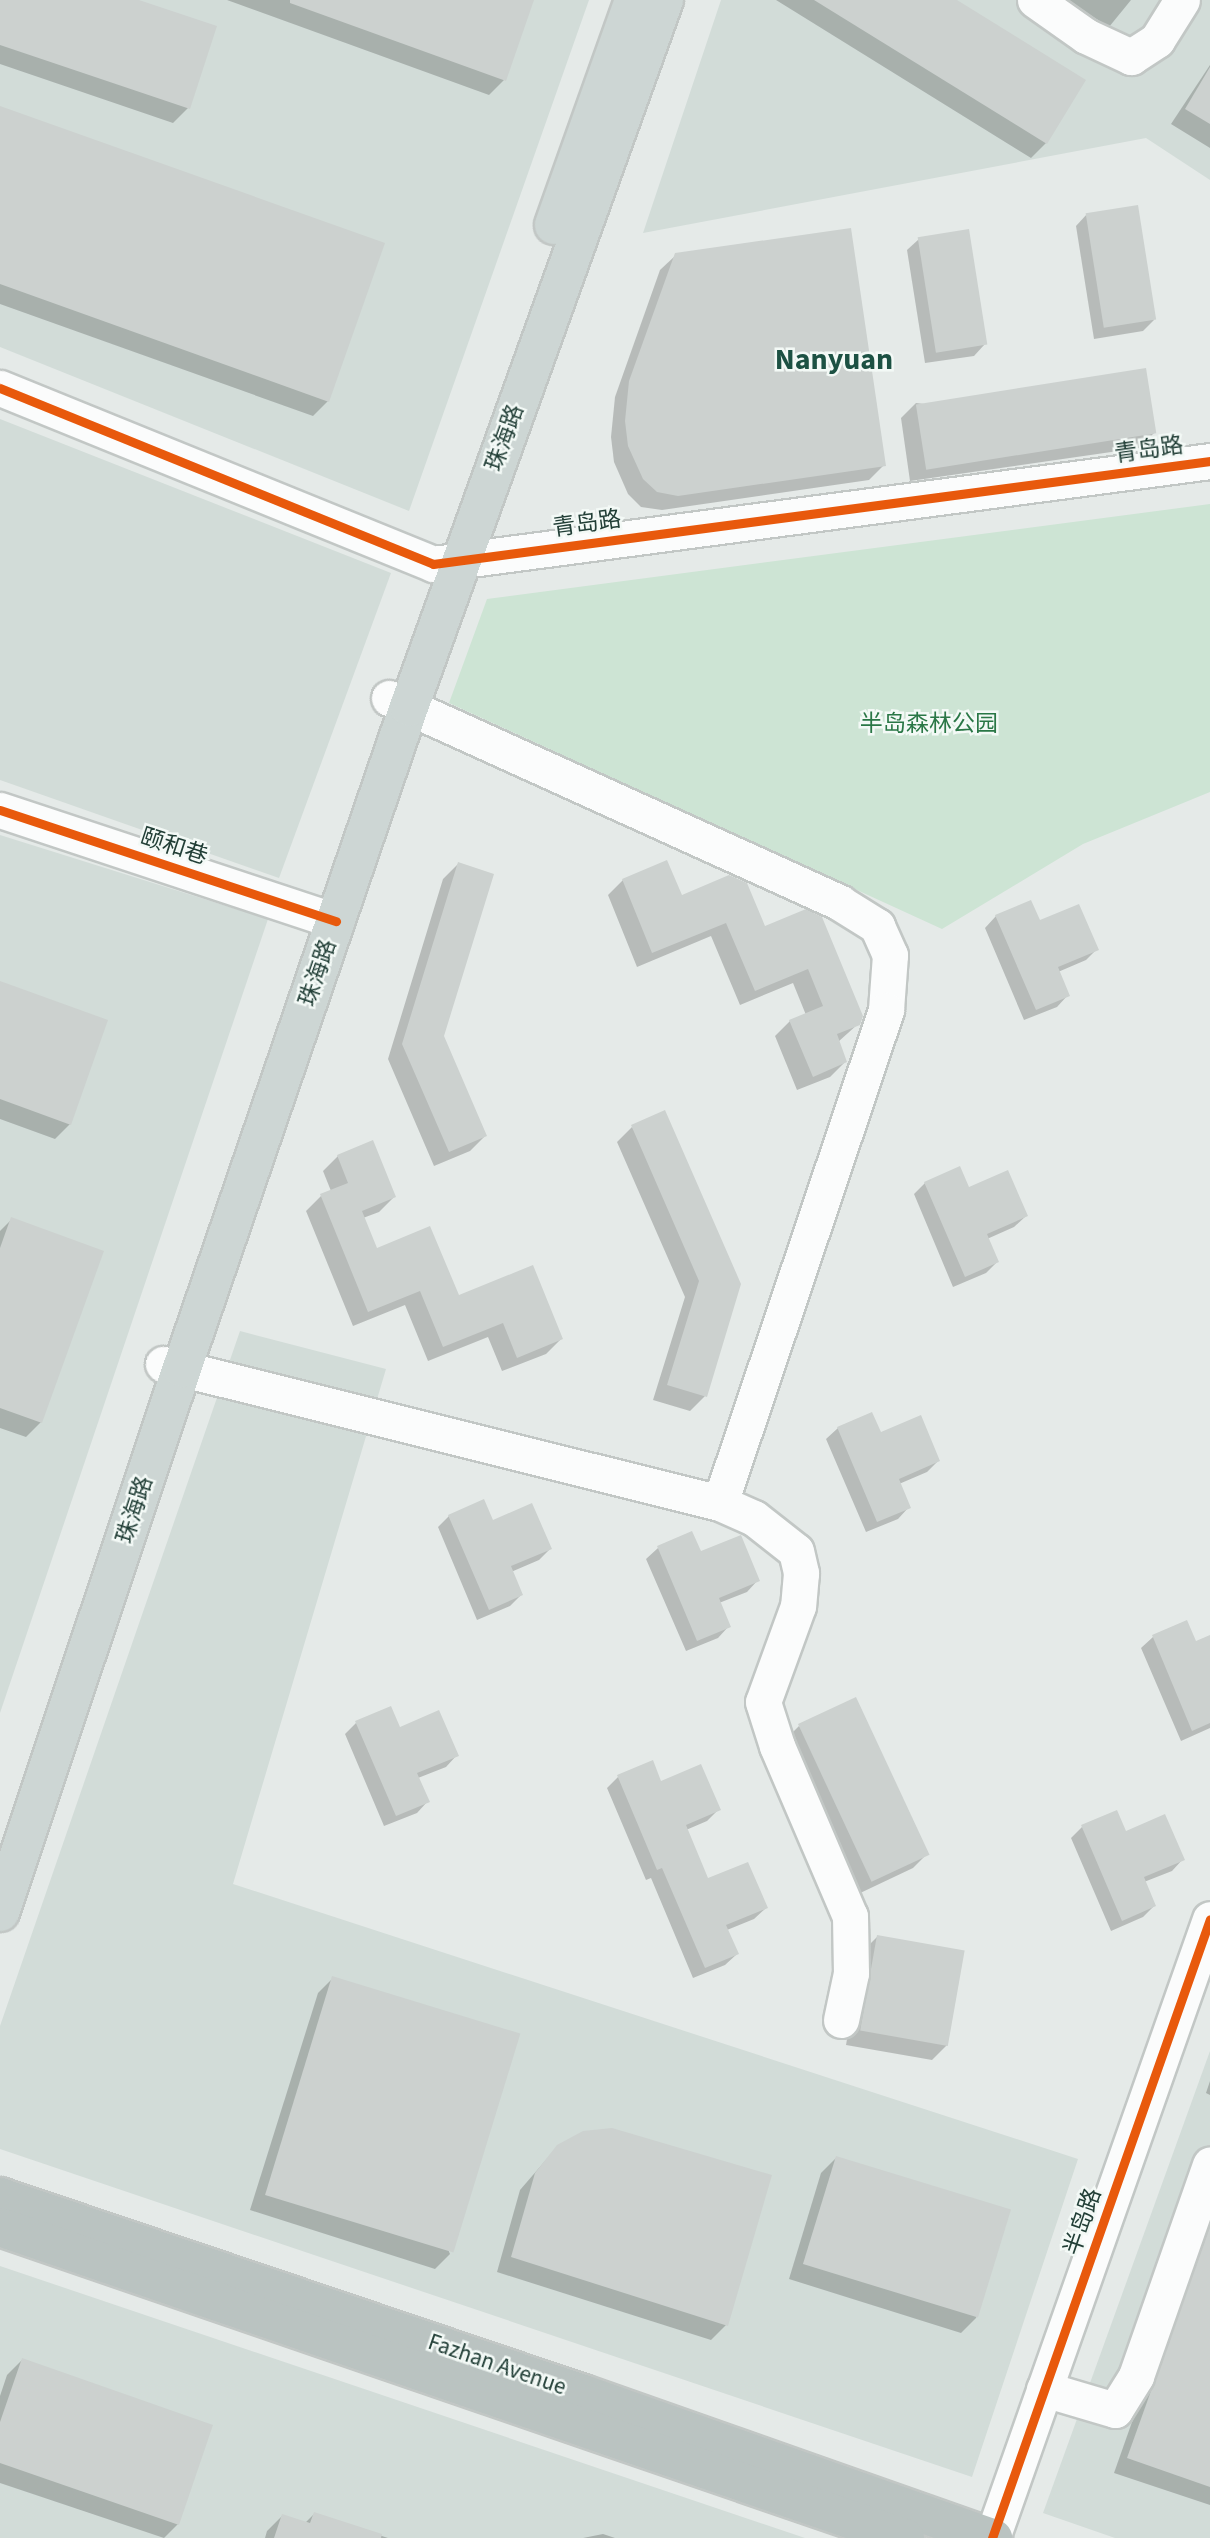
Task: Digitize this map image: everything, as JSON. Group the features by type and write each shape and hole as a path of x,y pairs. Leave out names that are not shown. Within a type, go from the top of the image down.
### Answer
{"highway":[{"name":"Fazhan Avenue","path":"0,2197 583,2394 992,2538"},
{"name":"Fazhan Avenue","path":"0,2227 905,2538"}],"main road":[{"name":"珠海路","path":"0,1862 173,1366 447,562 634,0"},
{"name":"珠海路","path":"447,562 664,0"},
{"name":"珠海路","path":"0,1912 173,1366"}],"street":[{"path":"1035,0 1086,36 1131,57 1157,40 1182,0"},
{"name":"青岛路","path":"0,388 447,562 1210,461"},
{"path":"399,702 840,902 877,926 890,955 886,1010 720,1503"},
{"name":"颐和巷","path":"0,810 326,917"},
{"path":"173,1366 720,1503 754,1518 796,1551 801,1573 798,1606 763,1702 777,1746 850,1916 850,1973 841,2020"},
{"name":"半岛路","path":"992,2538 1210,1919"},
{"path":"1044,2389 1115,2410 1136,2376 1210,2165"}],"shaded area":[{"path":"0,0 589,0 409,511 0,347"},
{"path":"721,0 1210,0 1210,180 1146,138 643,233"},
{"path":"0,419 391,573 279,878 0,780"},
{"path":"0,835 268,919 0,1713"},
{"path":"240,1331 386,1369 233,1884 1078,2159 972,2477 0,2149 0,2026"},
{"path":"1210,2051 1210,2538 1115,2538 1043,2513"},
{"path":"0,2266 805,2538 0,2538"}],"green space":[{"name":"半岛森林公园","path":"1210,504 1210,792 1083,844 942,929 449,703 487,599"}],"building":[{"path":"0,0 139,0 217,26 190,109 0,45"},
{"path":"290,0 534,0 506,81 290,3"},
{"path":"814,0 957,0 1086,80 1047,144"},
{"path":"1210,67 1210,124 1185,109"},
{"path":"0,106 385,243 329,402 0,284"},
{"path":"1138,205 1156,320 1104,328 1086,213"},
{"path":"851,228 886,466 678,496 657,492 643,479 628,446 625,421 629,381 675,253"},
{"path":"969,229 987,345 936,353 918,237"},
{"path":"1146,368 1156,433 926,470 916,404"},
{"path":"667,860 682,895 729,875 747,883 765,926 806,909 822,917 863,1016 860,1025 837,1034 847,1062 813,1077 789,1020 823,1006 808,969 755,991 726,923 652,953 622,879"},
{"path":"458,862 494,874 444,1036 487,1136 449,1152 402,1044"},
{"path":"1031,900 1040,920 1079,904 1099,950 1058,967 1070,996 1036,1010 995,915"},
{"path":"0,981 108,1020 71,1125 0,1099"},
{"path":"665,1110 741,1284 707,1397 667,1385 699,1281 631,1125"},
{"path":"373,1140 396,1197 362,1211 377,1248 430,1226 459,1295 533,1265 563,1339 517,1358 503,1323 443,1347 420,1291 368,1312 320,1194 348,1183 337,1155"},
{"path":"960,1166 969,1187 1008,1170 1028,1216 987,1234 999,1262 965,1277 924,1182"},
{"path":"11,1217 104,1251 42,1423 0,1408 0,1248"},
{"path":"872,1412 881,1432 921,1415 940,1461 899,1479 911,1508 877,1522 837,1427"},
{"path":"484,1499 493,1520 532,1503 552,1549 511,1566 523,1595 489,1610 448,1515"},
{"path":"692,1531 701,1551 741,1535 760,1581 719,1598 731,1627 697,1641 657,1546"},
{"path":"1187,1620 1196,1641 1210,1635 1210,1723 1192,1731 1152,1635"},
{"path":"856,1697 930,1855 872,1882 798,1724"},
{"path":"391,1706 400,1727 439,1710 459,1756 417,1773 430,1802 396,1816 355,1721"},
{"path":"653,1760 661,1781 701,1764 721,1810 686,1825 708,1878 748,1862 768,1908 726,1925 739,1954 705,1968 662,1868 657,1870 617,1775"},
{"path":"1117,1810 1126,1831 1165,1814 1185,1860 1144,1877 1156,1906 1122,1921 1081,1825"},
{"path":"877,1935 965,1950 948,2046 860,2031"},
{"path":"332,1976 520,2034 453,2253 265,2195"},
{"path":"612,2128 772,2175 728,2326 511,2257 535,2173 557,2145 583,2131"},
{"path":"836,2156 1011,2210 978,2318 803,2264"},
{"path":"1210,2226 1210,2487 1127,2458"},
{"path":"22,2358 213,2425 179,2525 0,2463 0,2422"},
{"path":"314,2512 382,2534 381,2538 274,2538 282,2514 310,2523"}],"cycle path":[{"path":"0,388 433,564 1210,461"},
{"path":"0,810 336,921"},
{"path":"992,2538 1210,1919"}],"district":[{"name":"Nanyuan","path":"834,360"}]}
